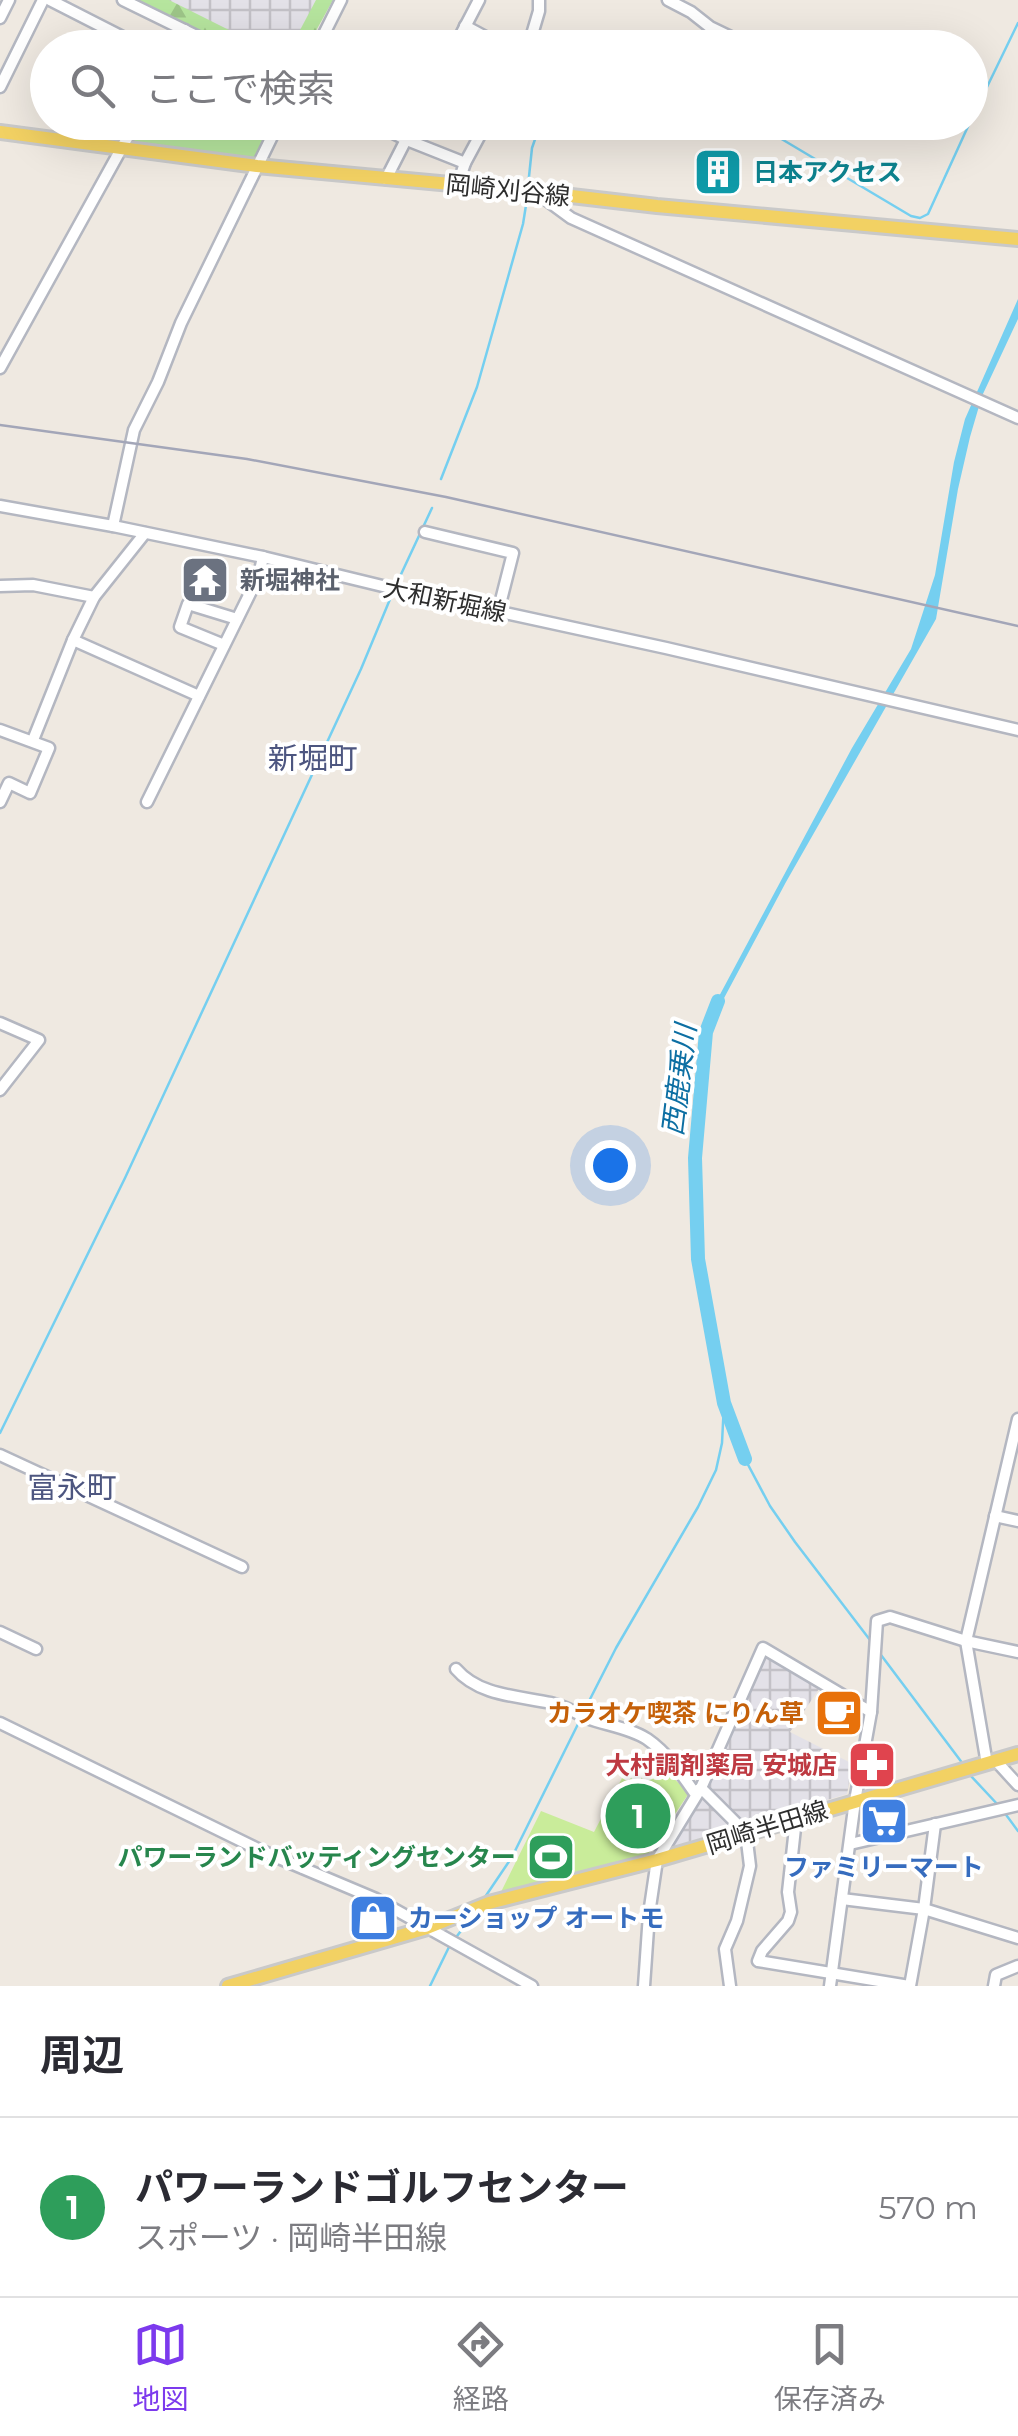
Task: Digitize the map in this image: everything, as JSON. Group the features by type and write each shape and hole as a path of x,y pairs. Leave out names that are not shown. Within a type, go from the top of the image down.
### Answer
{"main road":[{"name":"岡崎刈谷線","path":"0,132 30,135"},
{"name":"岡崎刈谷線","path":"70,140 257,166 1018,239"},
{"name":"岡崎半田線","path":"228,1986 427,1928 489,1903 657,1860 1018,1754"}],"street":[{"path":"0,18 9,0"},
{"path":"30,30 46,0 107,30"},
{"path":"123,0 184,30"},
{"path":"326,30 340,0"},
{"path":"463,30 479,0"},
{"path":"533,30 539,0"},
{"path":"668,0 714,30"},
{"path":"465,26 472,30"},
{"path":"0,87 30,30"},
{"path":"0,368 126,140"},
{"path":"112,526 134,430 181,323 271,140"},
{"path":"386,179 406,140 464,163"},
{"path":"460,178 477,140"},
{"path":"536,192 571,218 1018,418"},
{"name":"大和新堀線","path":"0,506 263,557 1018,730"},
{"path":"425,532 514,553 498,612"},
{"path":"33,740 94,597 145,533"},
{"path":"147,802 259,576 263,557"},
{"path":"0,586 33,585 94,597"},
{"path":"224,645 180,628 188,604 237,619"},
{"path":"73,640 199,696"},
{"path":"0,730 50,748 30,793 9,783 0,802"},
{"path":"0,1022 39,1040 0,1090"},
{"path":"1018,1419 966,1641 992,1763 1018,1784"},
{"path":"0,1455 242,1567"},
{"path":"995,1516 1018,1521"},
{"path":"830,1986 871,1712 877,1621 890,1616 966,1641 1018,1652"},
{"path":"0,1632 36,1649"},
{"path":"644,1986 648,1914 657,1860 700,1788 763,1648 871,1712"},
{"path":"456,1669 477,1685 508,1696 564,1706 646,1738 677,1768 694,1792 700,1788"},
{"path":"0,1722 262,1850 376,1899 443,1934 505,1978 532,1986"},
{"path":"700,1788 746,1833 750,1866 725,1948 730,1986"},
{"path":"850,1844 1018,1805"},
{"path":"796,1819 788,1892 791,1912 758,1961 910,1986 935,1824"},
{"path":"842,1899 924,1908 1018,1938"},
{"path":"994,1986 996,1976 1018,1966"}],"shaded area":[{"path":"125,0 332,0 316,30 192,30"},
{"path":"766,1656 819,1689 790,1732 853,1764 847,1794 674,1846"}],"green space":[{"path":"132,0 169,0 229,30 196,30"},
{"path":"316,0 333,0 316,30 300,30"},
{"path":"127,140 266,140 254,165"},
{"path":"634,1755 668,1773 689,1793 643,1862 571,1879 575,1868 567,1879 498,1898 541,1811 594,1832"}],"water":[{"path":"1018,299 1018,319 982,396 970,437 936,619 715,1015 709,1015 852,748 911,649 935,575 965,419"}],"waterway":[{"path":"988,85 1018,23"},
{"path":"528,186 535,140"},
{"path":"783,140 920,218 928,214 962,140"},
{"path":"441,479 477,387 527,199"},
{"path":"396,585 432,508"},
{"path":"0,1433 125,1178 393,592"},
{"name":"西鹿乗川","path":"718,1001 706,1032 695,1158 698,1259 724,1403 745,1459"},
{"path":"584,1711 716,1470 724,1403"},
{"name":"西鹿乗川","path":"745,1459 770,1506 870,1640"},
{"name":"西鹿乗川","path":"878,1651 963,1764"},
{"path":"483,1900 512,1857 581,1718"},
{"name":"西鹿乗川","path":"970,1775 999,1806"},
{"name":"西鹿乗川","path":"1004,1812 1018,1831"},
{"path":"454,1940 473,1915"},
{"path":"430,1986 449,1947"}],"railway":[{"path":"0,425 247,459 446,497 1018,626"}],"place":[{"name":"日本アクセス","path":"718,172"},
{"name":"新堀神社","path":"205,580"},
{"name":"カラオケ喫茶 にりん草","path":"839,1713"},
{"name":"大村調剤薬局 安城店","path":"872,1765"},
{"name":"パワーランドゴルフセンター","path":"638,1816"},
{"name":"ファミリーマート","path":"884,1821"},
{"name":"パワーランドバッティングセンター","path":"551,1857"},
{"name":"カーショップ オートモ","path":"373,1918"}],"district":[{"name":"新堀町","path":"313,759"},
{"name":"富永町","path":"72,1488"}]}
